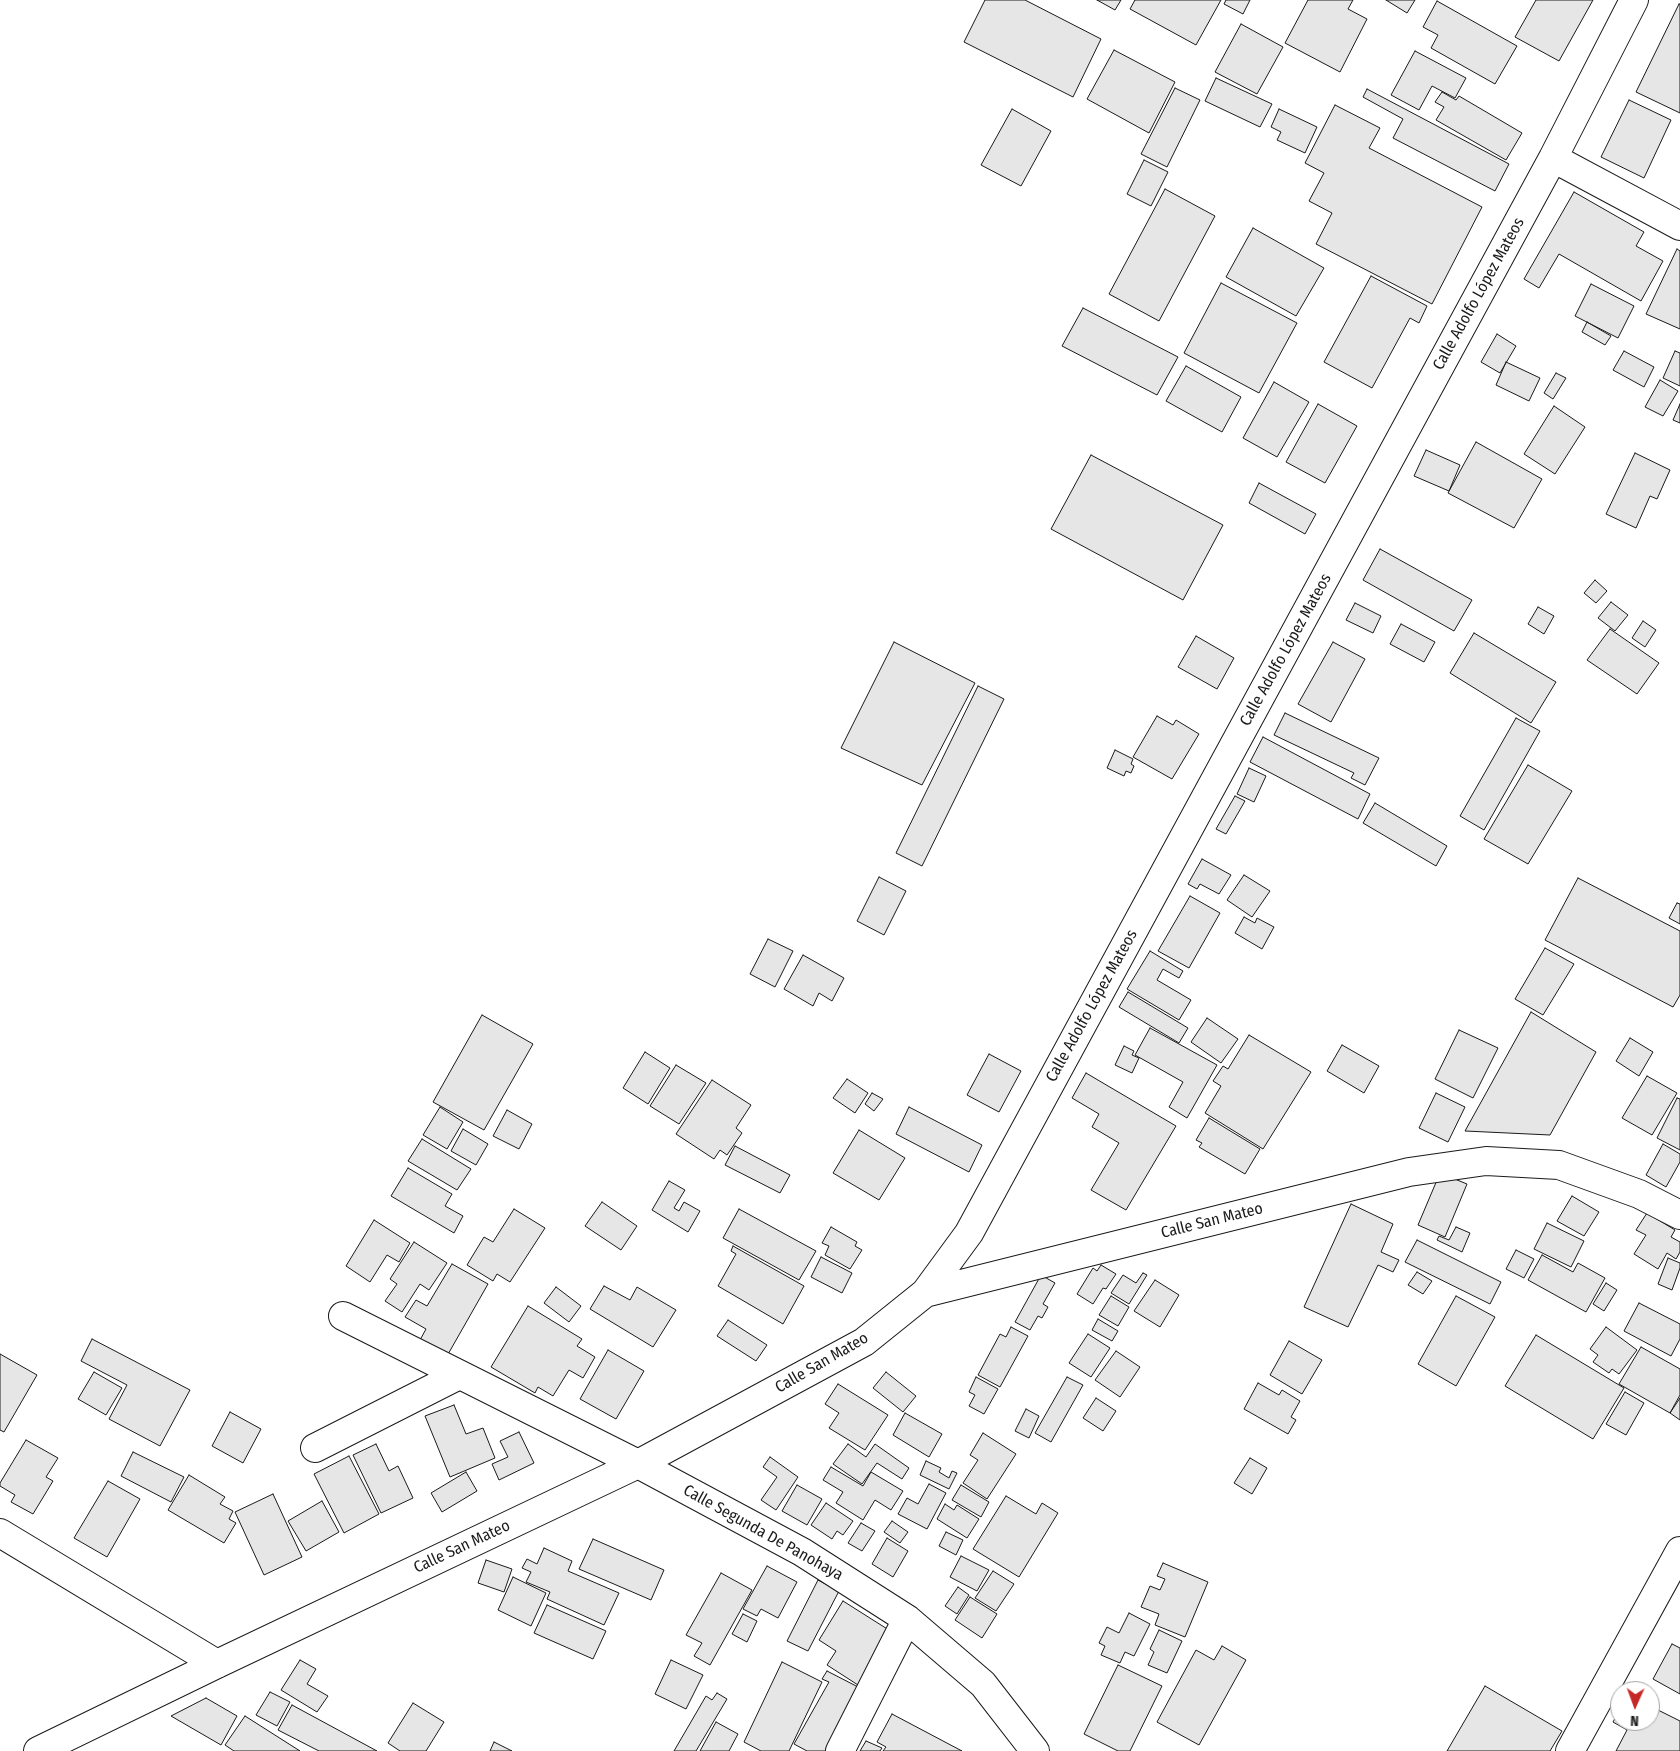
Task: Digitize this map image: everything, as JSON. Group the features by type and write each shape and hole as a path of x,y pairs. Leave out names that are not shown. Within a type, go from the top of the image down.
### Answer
{"street":[{"name":"Calle Adolfo López Mateos","path":"925,1293 969,1232 1553,158 1634,0"},
{"path":"1553,158 1680,226"},
{"name":"Calle San Mateo","path":"38,1751 638,1464 864,1342 925,1293 1409,1172 1486,1161 1559,1165 1639,1194 1680,1215"},
{"name":"Calle Segunda De Panohaya","path":"344,1316 638,1464 802,1552 907,1620 983,1684 1036,1751"},
{"path":"315,1448 459,1375"},
{"path":"0,1534 217,1664"},
{"path":"1570,1751 1680,1551"},
{"path":"840,1751 907,1620"}],"building":[{"path":"985,0 1025,0 1101,39 1073,97 964,42"},
{"path":"1097,0 1121,0 1115,10"},
{"path":"1135,0 1221,0 1196,45 1130,9"},
{"path":"1226,0 1250,0 1243,14 1224,4"},
{"path":"1308,0 1353,0 1348,9 1367,19 1340,72 1285,43"},
{"path":"1386,0 1415,0 1407,13"},
{"path":"1536,0 1593,0 1559,61 1515,37"},
{"path":"1437,1 1517,46 1495,84 1431,48 1438,35 1423,27"},
{"path":"1680,4 1680,113 1636,92"},
{"path":"1241,24 1283,47 1257,94 1215,72"},
{"path":"1114,50 1175,82 1149,133 1087,99"},
{"path":"1415,51 1466,78 1455,98 1432,86 1419,110 1391,95"},
{"path":"1216,78 1272,104 1260,127 1205,101"},
{"path":"1175,88 1200,100 1167,167 1141,154"},
{"path":"1367,89 1509,164 1495,191 1393,138 1403,119 1363,97"},
{"path":"1442,92 1456,100 1459,96 1522,133 1506,160 1436,120 1444,107 1435,102"},
{"path":"1629,100 1671,120 1644,178 1601,157"},
{"path":"1335,105 1380,128 1369,148 1482,207 1432,304 1316,244 1332,213 1309,201 1324,173 1305,163"},
{"path":"1012,109 1051,131 1021,186 981,165"},
{"path":"1279,109 1317,127 1305,153 1277,140 1281,132 1271,127"},
{"path":"1144,160 1168,172 1151,206 1127,194"},
{"path":"1165,189 1215,216 1159,321 1109,294"},
{"path":"1574,192 1644,232 1636,246 1663,261 1641,301 1559,254 1539,288 1524,279"},
{"path":"1253,228 1324,268 1296,316 1226,277"},
{"path":"1677,249 1680,251 1680,329 1646,314"},
{"path":"1371,276 1427,306 1419,323 1410,318 1372,388 1324,362"},
{"path":"1221,283 1297,323 1259,393 1184,353"},
{"path":"1591,284 1634,306 1618,338 1575,316"},
{"path":"1083,308 1178,357 1157,395 1062,346"},
{"path":"1587,322 1611,336 1605,345 1582,332"},
{"path":"1497,334 1516,346 1500,373 1481,362"},
{"path":"1624,351 1654,367 1644,387 1613,370"},
{"path":"1675,351 1680,353 1680,386 1663,378"},
{"path":"1506,362 1540,378 1529,401 1496,385"},
{"path":"1186,366 1241,397 1222,432 1166,401"},
{"path":"1556,373 1566,378 1553,399 1544,393"},
{"path":"1660,380 1678,391 1663,416 1645,407"},
{"path":"1274,382 1309,402 1277,457 1243,438"},
{"path":"1318,404 1357,426 1325,483 1286,462"},
{"path":"1680,404 1680,423 1673,420"},
{"path":"1554,406 1585,427 1555,474 1524,454"},
{"path":"1476,442 1542,479 1514,528 1448,493"},
{"path":"1426,450 1460,465 1449,491 1414,476"},
{"path":"1635,453 1670,470 1657,499 1650,496 1636,528 1606,514"},
{"path":"1091,455 1223,525 1183,600 1051,529"},
{"path":"1259,483 1316,514 1305,534 1249,503"},
{"path":"1380,549 1472,600 1454,631 1363,580"},
{"path":"1595,580 1607,591 1596,603 1584,593"},
{"path":"1611,602 1628,615 1615,631 1598,618"},
{"path":"1355,603 1381,616 1373,633 1346,620"},
{"path":"1538,607 1554,616 1544,634 1528,624"},
{"path":"1643,621 1656,630 1645,647 1632,638"},
{"path":"1401,624 1435,642 1424,662 1390,644"},
{"path":"1610,629 1659,663 1637,694 1587,660"},
{"path":"1474,633 1556,682 1531,723 1450,673"},
{"path":"1196,636 1234,658 1217,689 1178,667"},
{"path":"894,642 975,683 922,785 841,748"},
{"path":"1333,642 1365,659 1331,722 1298,704"},
{"path":"978,686 1004,699 922,866 896,853"},
{"path":"1285,713 1379,758 1365,785 1351,778 1354,773 1274,735"},
{"path":"1157,716 1173,725 1176,720 1199,734 1172,779 1133,757"},
{"path":"1516,718 1540,731 1484,830 1460,816"},
{"path":"1263,737 1370,794 1358,819 1250,762"},
{"path":"1115,750 1133,759 1131,764 1134,766 1131,773 1126,771 1124,776 1107,768"},
{"path":"1528,765 1572,791 1528,864 1484,839"},
{"path":"1249,768 1266,776 1254,802 1237,794"},
{"path":"1235,796 1245,801 1226,834 1216,829"},
{"path":"1375,803 1447,846 1436,866 1363,823"},
{"path":"1202,859 1231,875 1219,894 1200,884 1197,889 1188,884"},
{"path":"1244,875 1270,891 1252,917 1227,900"},
{"path":"879,877 906,891 884,935 857,921"},
{"path":"1578,878 1680,931 1680,995 1673,1007 1545,940"},
{"path":"1190,896 1220,913 1189,968 1158,951"},
{"path":"1677,903 1680,904 1680,924 1669,918"},
{"path":"1244,917 1255,923 1257,918 1274,927 1262,949 1235,933"},
{"path":"768,939 793,951 775,987 750,974"},
{"path":"1545,948 1574,964 1543,1015 1515,999"},
{"path":"1150,951 1183,971 1179,978 1163,969 1157,980 1191,1000 1179,1020 1127,989"},
{"path":"803,955 844,978 832,1001 819,993 813,1006 784,989"},
{"path":"1128,992 1188,1028 1179,1043 1119,1007"},
{"path":"1531,1012 1596,1052 1550,1135 1465,1131"},
{"path":"482,1015 533,1044 484,1130 433,1102"},
{"path":"1207,1018 1238,1039 1221,1063 1191,1042"},
{"path":"1150,1028 1217,1065 1187,1118 1169,1107 1183,1082 1135,1055"},
{"path":"1459,1030 1498,1048 1473,1098 1435,1079"},
{"path":"1249,1035 1311,1072 1263,1149 1205,1113 1221,1086 1213,1081 1223,1066 1228,1069"},
{"path":"1630,1038 1653,1052 1639,1076 1616,1061"},
{"path":"1342,1045 1379,1066 1364,1093 1327,1071"},
{"path":"1124,1046 1134,1051 1132,1055 1139,1058 1132,1073 1115,1065"},
{"path":"645,1052 670,1068 648,1104 623,1088"},
{"path":"989,1054 1021,1071 999,1112 967,1095"},
{"path":"676,1065 706,1083 679,1124 650,1106"},
{"path":"1086,1073 1176,1126 1126,1210 1091,1190 1119,1143 1092,1127 1099,1114 1072,1098"},
{"path":"1647,1076 1677,1093 1652,1135 1622,1118"},
{"path":"847,1079 868,1093 855,1113 833,1098"},
{"path":"712,1080 751,1105 736,1128 742,1133 727,1155 720,1150 714,1159 676,1134"},
{"path":"872,1093 883,1099 874,1111 865,1104"},
{"path":"1436,1093 1465,1107 1448,1142 1419,1128"},
{"path":"1677,1098 1680,1099 1680,1150 1657,1138"},
{"path":"440,1107 463,1122 447,1149 423,1135"},
{"path":"909,1107 982,1145 969,1172 896,1134"},
{"path":"507,1110 532,1124 519,1149 493,1136"},
{"path":"1209,1118 1260,1149 1245,1174 1199,1147 1202,1143 1196,1140"},
{"path":"463,1129 488,1144 476,1165 451,1151"},
{"path":"859,1130 905,1158 879,1200 833,1173"},
{"path":"422,1139 471,1169 457,1190 408,1161"},
{"path":"1663,1144 1680,1154 1680,1162 1666,1187 1646,1175"},
{"path":"735,1146 790,1175 780,1193 725,1165"},
{"path":"408,1168 452,1194 445,1206 463,1216 454,1233 391,1196"},
{"path":"1440,1173 1467,1184 1445,1237 1418,1225"},
{"path":"669,1181 685,1190 674,1208 679,1211 684,1202 700,1211 688,1232 652,1210"},
{"path":"1572,1196 1599,1212 1584,1236 1557,1221"},
{"path":"602,1202 637,1226 621,1250 585,1226"},
{"path":"1351,1204 1393,1224 1381,1252 1399,1260 1393,1272 1378,1265 1348,1327 1304,1307"},
{"path":"514,1209 545,1228 510,1282 497,1274 493,1281 467,1265 484,1237 493,1242"},
{"path":"739,1209 816,1251 799,1280 723,1238"},
{"path":"1647,1213 1675,1230 1671,1237 1680,1242 1680,1252 1676,1259 1667,1253 1658,1269 1634,1254 1646,1235 1636,1230"},
{"path":"374,1220 410,1243 399,1262 387,1255 370,1282 346,1266"},
{"path":"1547,1223 1584,1241 1571,1267 1534,1249"},
{"path":"831,1227 857,1242 855,1246 862,1250 850,1269 825,1255 829,1246 822,1243"},
{"path":"1456,1227 1470,1233 1462,1252 1437,1240 1439,1236 1449,1240"},
{"path":"1417,1240 1501,1282 1490,1304 1405,1262"},
{"path":"414,1242 447,1263 429,1290 420,1284 402,1312 385,1301 397,1284 390,1279"},
{"path":"733,1246 804,1286 783,1324 718,1286 736,1254 731,1251"},
{"path":"1516,1250 1534,1259 1524,1278 1506,1269"},
{"path":"1542,1255 1573,1272 1578,1263 1605,1278 1586,1312 1528,1280"},
{"path":"821,1257 852,1273 842,1293 811,1277"},
{"path":"1668,1258 1680,1263 1672,1290 1658,1284"},
{"path":"452,1264 488,1284 447,1356 420,1340 426,1329 405,1317 416,1300 427,1306"},
{"path":"1101,1265 1116,1274 1106,1289 1103,1288 1093,1304 1077,1294 1093,1268 1097,1271"},
{"path":"1417,1272 1432,1281 1423,1294 1408,1285"},
{"path":"1143,1273 1147,1275 1129,1304 1111,1293 1123,1275 1136,1283"},
{"path":"1041,1275 1055,1283 1043,1304 1048,1307 1042,1318 1038,1316 1030,1330 1015,1322"},
{"path":"1155,1280 1179,1295 1160,1327 1134,1311"},
{"path":"1606,1283 1617,1290 1604,1311 1593,1304"},
{"path":"604,1286 630,1300 637,1287 676,1310 653,1347 590,1309"},
{"path":"556,1287 581,1306 569,1322 544,1303"},
{"path":"1111,1296 1129,1307 1118,1326 1099,1315"},
{"path":"1456,1296 1495,1317 1456,1386 1418,1364"},
{"path":"1639,1303 1680,1324 1680,1339 1671,1356 1624,1331"},
{"path":"528,1306 582,1339 577,1346 595,1357 583,1378 569,1370 553,1396 538,1387 535,1393 491,1367"},
{"path":"1098,1319 1118,1331 1112,1341 1092,1330"},
{"path":"728,1320 767,1345 756,1361 717,1336"},
{"path":"1011,1327 1028,1336 1000,1387 978,1375 1000,1334 1006,1337"},
{"path":"1606,1327 1637,1350 1619,1374 1612,1369 1609,1373 1593,1362 1598,1355 1590,1349"},
{"path":"1088,1334 1110,1348 1091,1377 1069,1363"},
{"path":"1536,1335 1624,1388 1593,1439 1505,1386"},
{"path":"92,1339 190,1390 160,1446 109,1419 127,1385 81,1361"},
{"path":"1289,1341 1322,1360 1302,1394 1270,1375"},
{"path":"1641,1347 1680,1369 1680,1395 1670,1413 1619,1384"},
{"path":"608,1350 644,1371 616,1419 580,1399"},
{"path":"1116,1351 1140,1367 1120,1397 1095,1380"},
{"path":"0,1354 37,1375 4,1432 0,1430"},
{"path":"94,1372 122,1388 106,1415 78,1399"},
{"path":"886,1372 916,1396 903,1412 873,1388"},
{"path":"976,1377 998,1389 984,1414 969,1406 975,1395 969,1392"},
{"path":"1067,1377 1083,1385 1051,1442 1035,1433"},
{"path":"1258,1383 1279,1395 1282,1390 1300,1401 1291,1417 1296,1420 1288,1434 1244,1409"},
{"path":"838,1384 888,1415 865,1450 829,1428 839,1413 825,1404"},
{"path":"1625,1392 1644,1403 1626,1435 1606,1424"},
{"path":"1096,1398 1116,1411 1103,1431 1083,1418"},
{"path":"1680,1398 1680,1420 1670,1413"},
{"path":"454,1405 466,1434 483,1428 495,1458 450,1477 425,1416"},
{"path":"1026,1409 1039,1416 1029,1438 1015,1431"},
{"path":"230,1412 261,1429 243,1463 212,1446"},
{"path":"905,1413 942,1434 929,1457 893,1435"},
{"path":"519,1432 534,1463 499,1480 492,1464 508,1457 500,1441"},
{"path":"983,1433 1016,1454 987,1499 963,1483 978,1460 970,1455"},
{"path":"26,1440 58,1458 46,1477 53,1481 33,1514 11,1502 15,1495 0,1486"},
{"path":"376,1444 389,1471 398,1466 413,1498 381,1513 353,1455"},
{"path":"848,1444 866,1457 875,1444 909,1468 902,1479 877,1463 862,1484 833,1464"},
{"path":"133,1452 184,1477 171,1502 121,1476"},
{"path":"349,1456 379,1514 344,1533 314,1474"},
{"path":"770,1457 798,1477 776,1510 761,1500 777,1477 763,1467"},
{"path":"1250,1458 1267,1468 1252,1494 1234,1483"},
{"path":"926,1461 941,1468 939,1472 949,1478 952,1471 957,1473 949,1489 920,1475"},
{"path":"831,1467 863,1486 871,1472 903,1491 891,1510 875,1500 863,1520 836,1503 843,1492 823,1480"},
{"path":"466,1472 477,1491 442,1512 431,1493"},
{"path":"189,1475 225,1497 220,1504 233,1511 229,1519 236,1523 224,1543 168,1510"},
{"path":"108,1481 140,1499 107,1557 74,1538"},
{"path":"929,1484 946,1493 927,1529 898,1514 907,1498 918,1504"},
{"path":"797,1485 822,1499 807,1525 782,1511"},
{"path":"961,1485 989,1502 981,1517 952,1500"},
{"path":"273,1494 302,1557 264,1575 235,1512"},
{"path":"1006,1496 1036,1514 1042,1503 1058,1513 1019,1577 973,1549"},
{"path":"322,1501 339,1532 306,1551 288,1521"},
{"path":"826,1503 853,1521 843,1535 837,1531 832,1539 811,1525"},
{"path":"945,1504 954,1510 957,1505 979,1519 967,1538 937,1519"},
{"path":"892,1521 908,1532 900,1543 884,1532"},
{"path":"861,1523 875,1531 862,1551 848,1543"},
{"path":"946,1532 963,1540 956,1555 939,1546"},
{"path":"887,1538 908,1551 893,1577 872,1564"},
{"path":"593,1539 664,1570 651,1600 579,1569"},
{"path":"544,1548 572,1561 568,1571 619,1593 604,1625 547,1599 550,1592 526,1582 531,1572 522,1568 527,1559 537,1564"},
{"path":"961,1556 989,1570 977,1591 950,1577"},
{"path":"486,1560 512,1569 504,1592 478,1583"},
{"path":"1163,1563 1208,1582 1185,1637 1155,1625 1159,1614 1141,1607 1150,1586 1160,1590 1165,1579 1157,1576"},
{"path":"767,1566 797,1582 778,1618 761,1609 757,1616 743,1609"},
{"path":"993,1571 1014,1584 996,1611 975,1598"},
{"path":"721,1573 752,1590 710,1665 694,1656 702,1643 686,1635"},
{"path":"513,1577 546,1593 531,1626 498,1610"},
{"path":"818,1580 839,1591 808,1651 787,1641"},
{"path":"958,1587 969,1595 957,1614 945,1606"},
{"path":"970,1597 997,1614 982,1638 955,1620"},
{"path":"843,1601 892,1632 858,1685 827,1665 836,1651 819,1640"},
{"path":"547,1605 606,1631 593,1659 534,1633"},
{"path":"1129,1613 1150,1624 1134,1656 1125,1652 1120,1663 1101,1655 1105,1646 1099,1643 1107,1627 1119,1633"},
{"path":"743,1614 757,1621 747,1642 732,1634"},
{"path":"1159,1630 1182,1641 1167,1673 1148,1665 1154,1652 1150,1649"},
{"path":"1672,1644 1680,1648 1680,1694 1660,1683 1660,1681 1653,1679"},
{"path":"1222,1646 1246,1660 1199,1745 1157,1722 1196,1650 1214,1660"},
{"path":"300,1660 316,1669 307,1684 328,1696 317,1712 281,1690"},
{"path":"671,1660 703,1675 686,1709 655,1694"},
{"path":"782,1662 822,1682 789,1751 761,1751 744,1742"},
{"path":"1118,1665 1162,1686 1130,1751 1118,1751 1084,1734"},
{"path":"827,1671 860,1688 826,1751 807,1751 794,1744 829,1682 822,1679"},
{"path":"1485,1686 1562,1731 1550,1751 1447,1751"},
{"path":"270,1692 290,1702 277,1726 256,1715"},
{"path":"717,1693 727,1699 696,1751 674,1751 706,1696 712,1700"},
{"path":"206,1698 237,1716 221,1745 171,1716"},
{"path":"413,1703 444,1722 426,1751 400,1751 388,1743"},
{"path":"292,1705 377,1751 319,1751 278,1730"},
{"path":"1660,1711 1680,1721 1680,1751 1616,1751 1626,1731 1660,1731"},
{"path":"892,1714 962,1751 883,1751 886,1747 877,1742"},
{"path":"245,1716 300,1751 234,1751 225,1745"},
{"path":"716,1722 738,1734 729,1751 700,1751"},
{"path":"866,1741 882,1748 880,1751 860,1751"},
{"path":"494,1742 512,1751 490,1751"}]}
